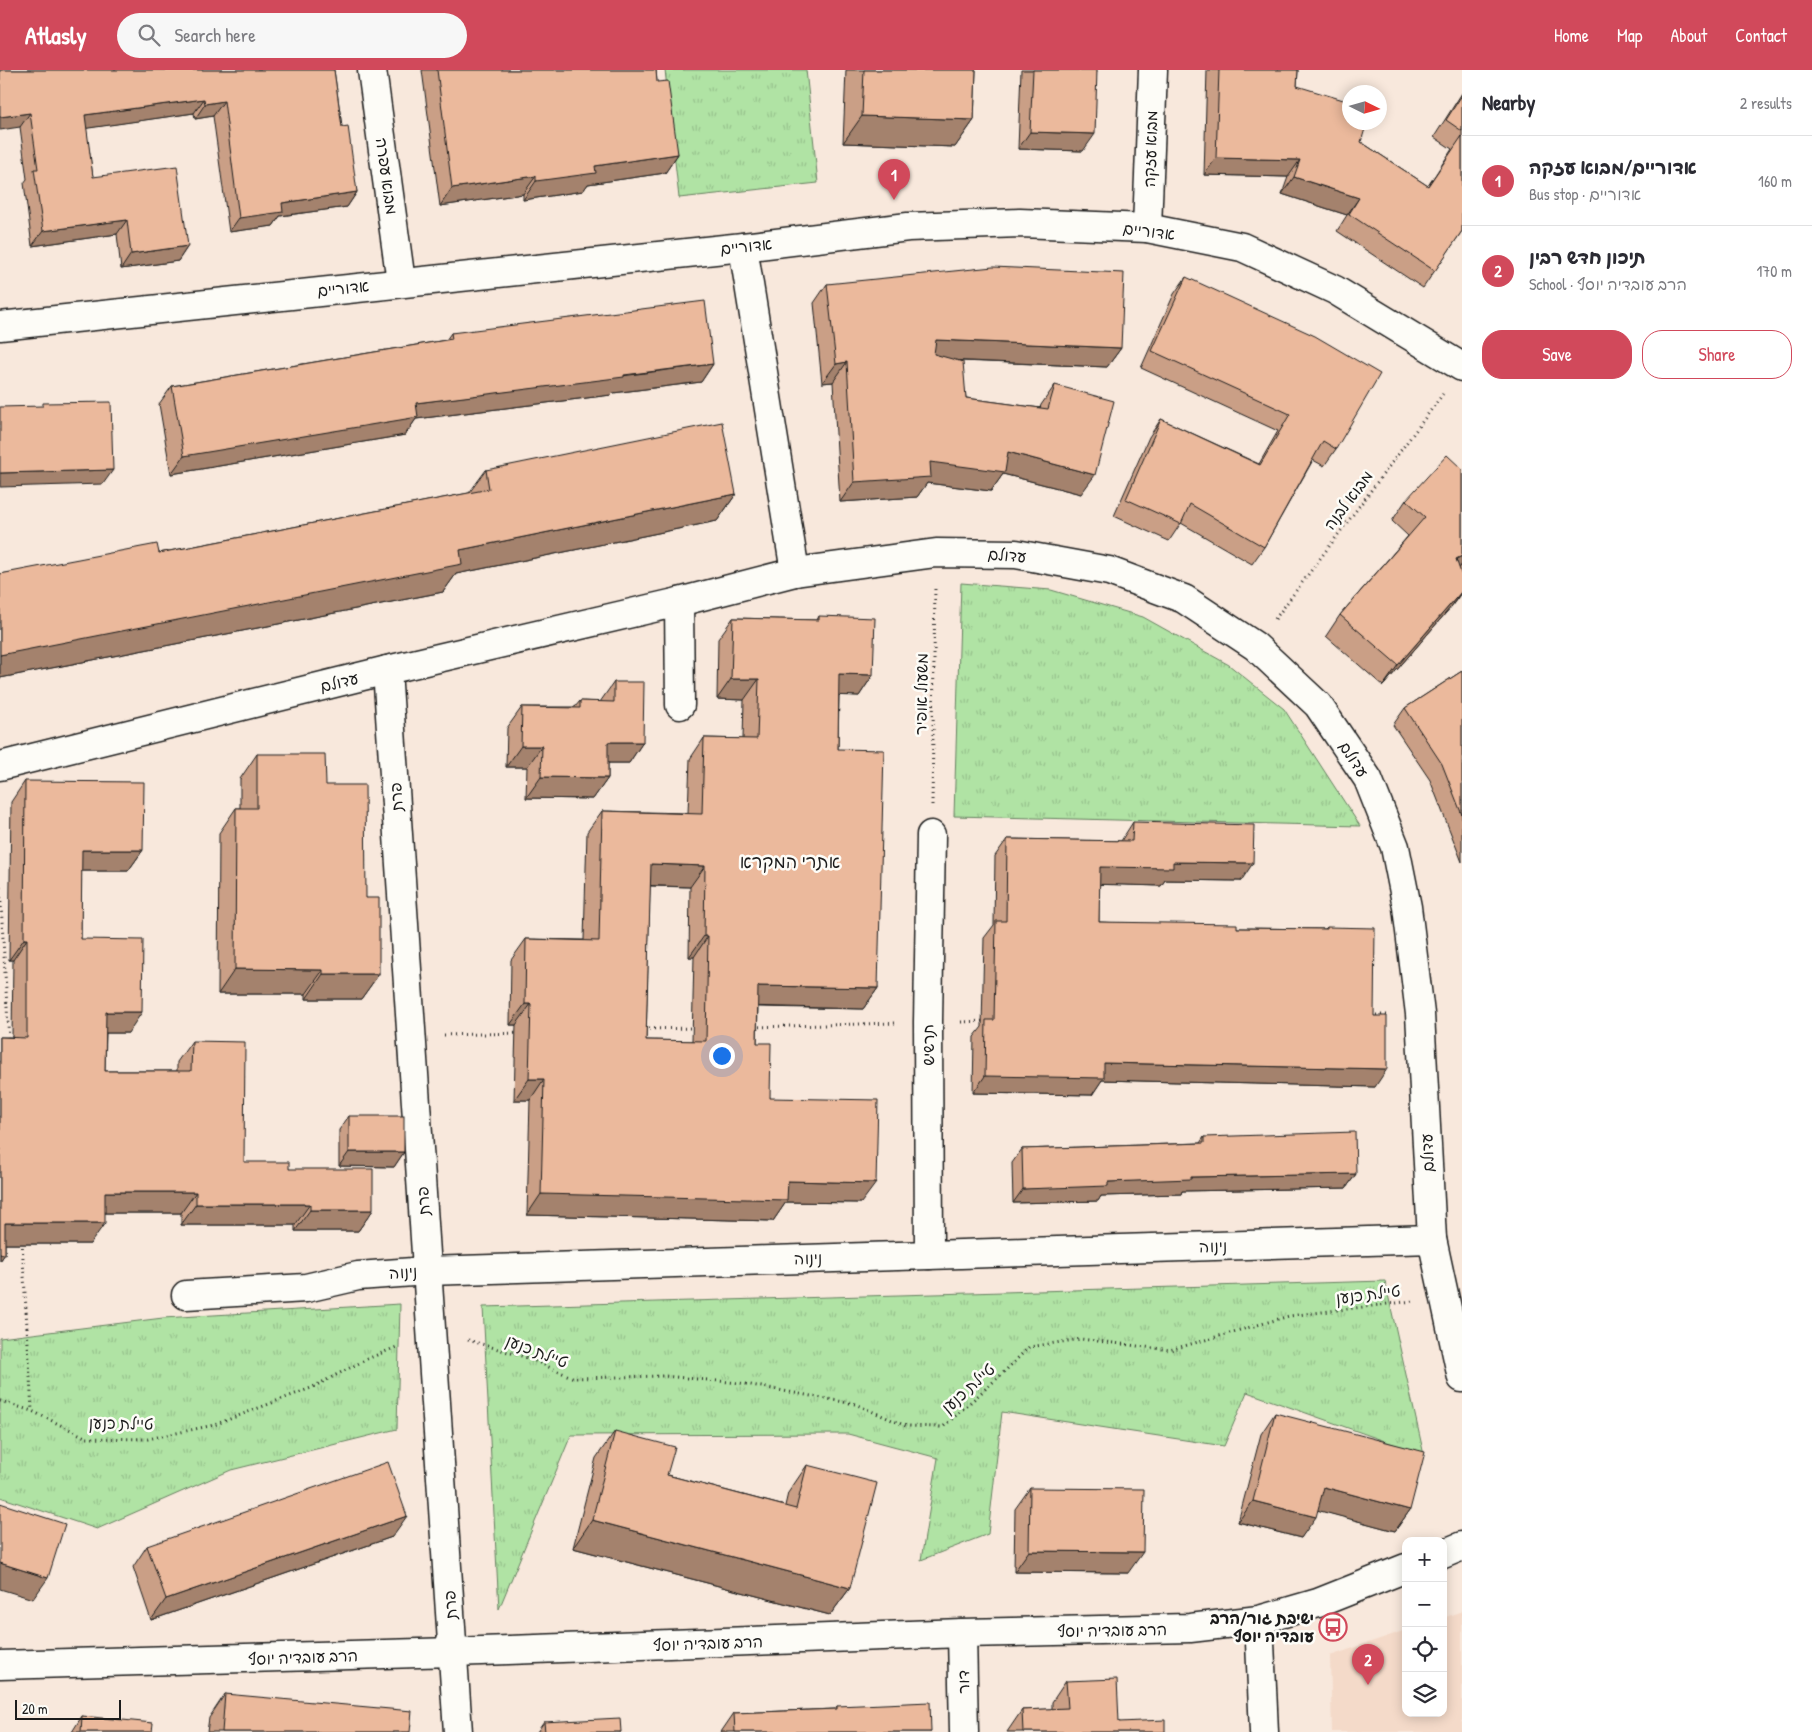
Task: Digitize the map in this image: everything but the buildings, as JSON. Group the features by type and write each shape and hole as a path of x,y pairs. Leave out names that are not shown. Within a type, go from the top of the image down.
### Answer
{"street":[{"name":"מבוא עפרה","path":"372,70 401,282"},
{"name":"מבוא עזקה","path":"1147,228 1153,70"},
{"name":"אדוריים","path":"0,326 743,247 908,227 1020,223 1147,228 1242,247 1335,290 1462,367"},
{"path":"743,247 795,572"},
{"name":"עדולם","path":"0,766 387,670 679,602 795,572 936,553 1016,554 1109,571 1184,599 1255,646 1318,705 1368,779 1395,847 1407,907 1420,1014 1432,1238 1462,1378"},
{"path":"679,602 680,705"},
{"name":"פרת","path":"387,670 458,1732"},
{"name":"תרשיש","path":"929,1255 928,1022 931,835"},
{"name":"נינוה","path":"186,1295 306,1288 358,1276 427,1271 1432,1238"},
{"path":"1447,1552 1462,1546"},
{"name":"הרב עובדיה יוסף","path":"0,1665 453,1652 962,1633 1190,1628 1259,1620 1318,1603 1402,1570"},
{"path":"1259,1620 1264,1732"},
{"name":"דור","path":"962,1633 964,1732"}],"path":[{"name":"מבוא לבנה","path":"1255,646 1444,392"},
{"name":"משעול אופיר","path":"931,835 936,553"},
{"path":"0,887 10,1045"},
{"path":"21,1233 32,1411"},
{"name":"טיילת כנען","path":"468,1340 528,1358 574,1378 664,1376 740,1383 856,1404 906,1426 943,1427 1029,1347 1081,1339 1170,1350 1289,1316 1414,1301"},
{"name":"טיילת כנען","path":"0,1402 32,1411 87,1438 148,1439 214,1424 311,1388 367,1358 401,1345"}],"shaded area":[{"path":"1462,1611 1462,1732 1332,1732 1330,1656 1402,1631 1402,1717 1447,1717 1447,1617"}],"green space":[{"path":"665,70 806,70 818,183 679,198"},
{"path":"961,583 1051,590 1143,617 1229,665 1284,709 1360,826 954,816"},
{"path":"1385,1281 1424,1455 1247,1392 1224,1446 1002,1412 988,1534 921,1560 938,1458 848,1434 571,1435 499,1609 483,1307"},
{"path":"400,1304 397,1429 231,1470 97,1529 0,1497 0,1338 163,1318"}],"place":[{"name":"אדוריים/מבוא עזקה","path":"894,200"},
{"name":"ישיבת גור/הרב עובדיה יוסף","path":"1333,1627"},
{"name":"תיכון חדש רבין","path":"1368,1685"}],"district":[{"name":"אתרי המקרא","path":"790,861"}]}
